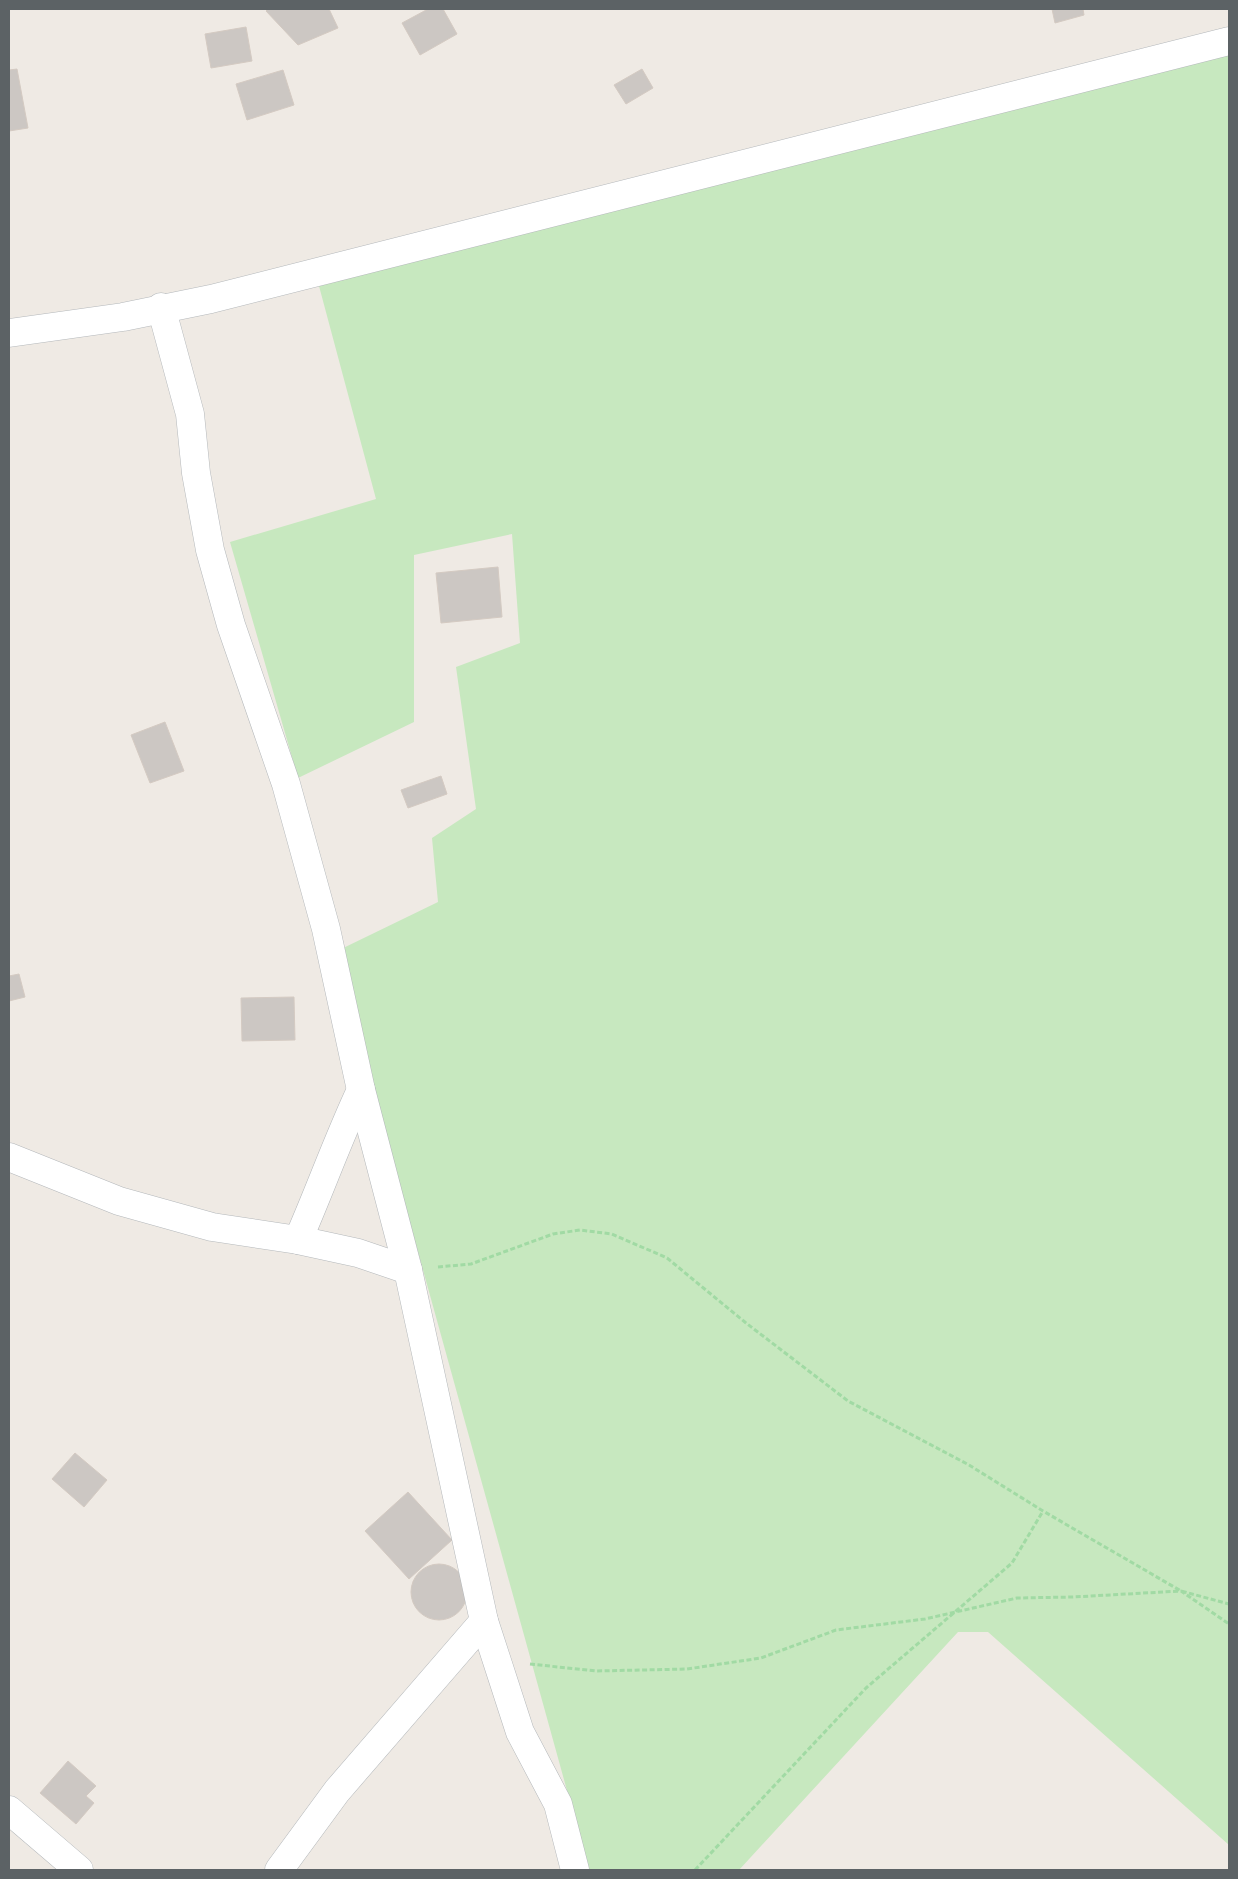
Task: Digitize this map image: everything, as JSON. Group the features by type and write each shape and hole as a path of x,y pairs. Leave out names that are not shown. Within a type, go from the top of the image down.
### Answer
{"street":[{"path":"9,333 123,317 161,307 220,297 1229,41"},
{"path":"161,307 190,414 196,474 210,550 231,625 286,784 326,929 361,1090 408,1270 484,1621 520,1732 558,1804 575,1870"},
{"path":"298,1240 317,1197 338,1138 361,1090"},
{"path":"9,1157 137,1206 212,1227 298,1240 358,1253 408,1270"},
{"path":"279,1870 337,1791 484,1621"},
{"path":"9,1810 79,1870"}],"path":[{"path":"408,1270 471,1264 553,1234 580,1230 612,1234 667,1258 848,1401 969,1465 1043,1511 1181,1591 1229,1624"},
{"path":"695,1870 866,1688 1012,1563 1043,1511"},
{"path":"497,1662 596,1671 687,1669 761,1658 836,1630 925,1619 1017,1598 1181,1591 1229,1604"}],"green space":[{"path":"1229,52 1229,1845 988,1632 958,1632 739,1870 589,1870 335,952 438,902 432,838 476,809 456,667 520,643 512,534 414,555 414,722 298,778 230,542 376,499 319,286"}],"building":[{"path":"268,9 329,9 338,28 298,45 266,11"},
{"path":"428,9 443,9 457,34 420,55 402,23"},
{"path":"1052,9 1083,9 1084,15 1055,23"},
{"path":"246,27 252,61 211,68 205,34"},
{"path":"17,69 28,128 9,131 9,70"},
{"path":"642,69 653,88 626,104 614,85"},
{"path":"283,70 294,105 247,120 236,84"},
{"path":"498,567 502,617 441,623 436,573"},
{"path":"165,722 184,771 150,783 131,735"},
{"path":"441,776 447,794 408,808 401,790"},
{"path":"19,974 25,997 9,1001 9,976"},
{"path":"294,997 295,1040 242,1041 241,998"},
{"path":"75,1453 107,1480 84,1507 52,1479"},
{"path":"408,1492 452,1540 409,1579 365,1531"},
{"path":"439,1564 450,1566 459,1572 465,1581 467,1592 465,1603 459,1612 450,1618 439,1620 428,1618 419,1612 413,1603 411,1592 413,1581 419,1572 428,1566"},
{"path":"68,1761 96,1786 86,1796 94,1803 76,1824 40,1793"}]}
